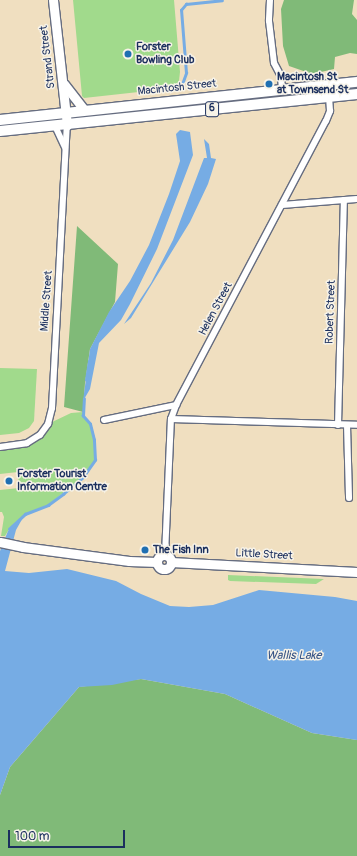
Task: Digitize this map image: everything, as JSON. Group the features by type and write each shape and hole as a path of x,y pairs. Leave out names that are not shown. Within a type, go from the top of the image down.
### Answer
{"main road":[{"name":"Macintosh Street","path":"0,120 357,82"},
{"name":"6","path":"0,131 357,94"}],"street":[{"name":"Strand Street","path":"54,0 66,112"},
{"path":"270,0 270,22 274,63 281,76 282,90"},
{"path":"63,82 84,110"},
{"name":"Helen Street","path":"168,559 171,419 176,405 328,116 330,97 328,85"},
{"name":"Middle Street","path":"0,447 27,443 40,435 48,424 52,408 67,150 66,112"},
{"name":"Middle Street","path":"55,126 67,150"},
{"path":"282,205 357,199"},
{"name":"Robert Street","path":"338,425 344,200"},
{"path":"104,420 176,405"},
{"path":"171,419 357,425"},
{"path":"348,425 349,498"},
{"name":"Little Street","path":"0,542 129,561 157,562 160,568 169,566 168,559 357,572"}],"green space":[{"name":"Forster Bowling Club","path":"73,0 174,0 180,72 179,81 175,88 84,98 82,96"},
{"path":"284,0 354,0 352,14 357,20 357,54 350,53 335,57 334,69 312,74 289,66 283,46 281,9"},
{"path":"77,226 118,264 115,302 90,349 85,383 83,412 64,407"},
{"path":"0,368 37,369 34,421 29,428 19,433 0,435"},
{"path":"83,412 83,416 90,424 94,440 95,460 83,477 48,505 25,514 5,536 1,536 4,517 2,512 0,512 0,490 19,488 18,472 0,474 0,447 27,443 48,424 71,413"},
{"path":"228,575 324,579 316,584 230,581 228,580"},
{"path":"141,679 225,694 312,733 357,740 357,856 0,856 0,795 10,767 79,687"}],"water":[{"path":"180,130 190,132 193,155 157,249 130,304 121,320 99,343 90,389 83,401 90,349 109,312 130,281 149,245 169,194 180,161 176,134"},
{"path":"204,139 209,144 211,158 216,159 208,184 190,222 131,318 124,324 151,283 173,240 204,158 207,158"},
{"name":"Wallis Lake","path":"25,514 16,530 5,571 29,573 67,569 116,581 141,594 170,606 189,607 213,605 259,590 335,597 357,601 357,740 312,733 225,694 141,679 112,685 79,687 10,767 0,795 0,551 8,531"}],"waterway":[{"path":"181,87 186,73 181,10 186,4 222,0"},
{"path":"86,380 89,361"},
{"path":"9,529 25,514 48,505 63,494 83,477 95,460 94,440 90,424 83,416 84,399"}],"place":[{"name":"Forster Bowling Club","path":"128,54"},
{"name":"Macintosh St at Townsend St","path":"269,84"},
{"name":"Forster Tourist Information Centre","path":"9,481"},
{"name":"The Fish Inn","path":"145,550"}]}
